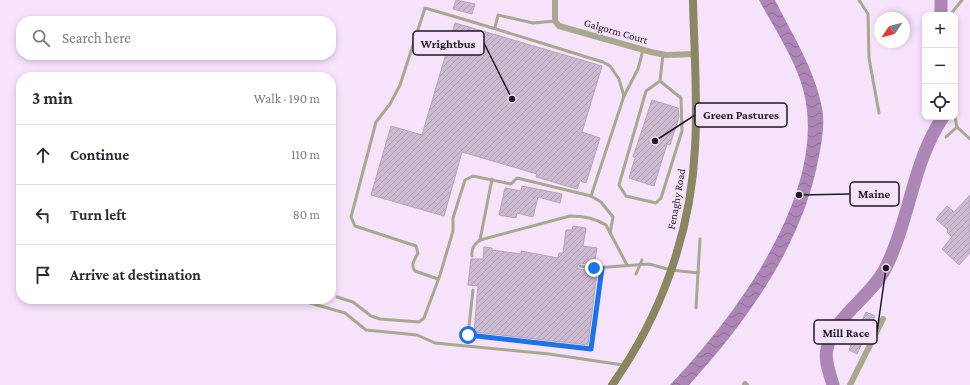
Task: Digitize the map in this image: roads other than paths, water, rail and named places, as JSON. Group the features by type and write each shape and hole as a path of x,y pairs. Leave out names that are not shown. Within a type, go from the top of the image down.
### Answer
{"street":[{"path":"555,0 555,21"},
{"name":"Fenaghy Road","path":"612,385 656,310 672,270 685,220 692,185 695,148 693,0"},
{"name":"Galgorm Court","path":"555,21 559,26 643,50 663,54 694,54"},
{"path":"850,385 883,319"}],"lane":[{"path":"859,0 868,14 869,58 879,113"},
{"path":"952,12 962,0"},
{"path":"438,279 416,271 413,268 413,264 418,253 416,246 355,226 351,217 376,122 390,104 400,85 425,8 603,62 610,66 620,79 624,96"},
{"path":"495,28 498,15 533,23 555,21"},
{"path":"591,196 624,96 638,69 643,50"},
{"path":"660,81 680,98 682,131 661,198 656,203 626,196 619,185 646,91 660,81 663,54"},
{"path":"956,120 957,127 970,139"},
{"path":"946,137 957,127"},
{"path":"337,297 353,302 371,316 380,319 419,322 424,318 453,231 453,218 465,180 473,176 511,184 517,178 591,196 601,202 613,217 610,233"},
{"path":"480,240 492,179"},
{"path":"472,256 472,251 475,244 480,240 570,216 582,216 600,221 606,225 628,265"},
{"path":"696,308 700,239"},
{"path":"636,274 642,260"},
{"path":"580,266 602,268 649,264 672,270 698,273"},
{"path":"473,290 468,335 591,349 602,268"},
{"path":"314,304 345,313 366,330 417,335 435,343 550,354 625,365"}],"water":[{"path":"759,0 775,0 809,66 819,94 823,114 823,132 819,156 811,188 800,220 770,279 752,307 711,360 689,385 670,385 722,325 747,289 770,251 789,211 802,171 808,131 804,93 801,81 791,57"}],"waterway":[{"path":"941,1 941,12"},
{"path":"833,385 826,358 831,337 844,317 871,289 885,269 900,231 924,153 941,120"}],"place":[{"name":"Wrightbus","path":"512,99"},
{"name":"Green Pastures","path":"655,141"},
{"name":"Maine","path":"799,195"},
{"name":"Mill Race","path":"886,268"}]}
